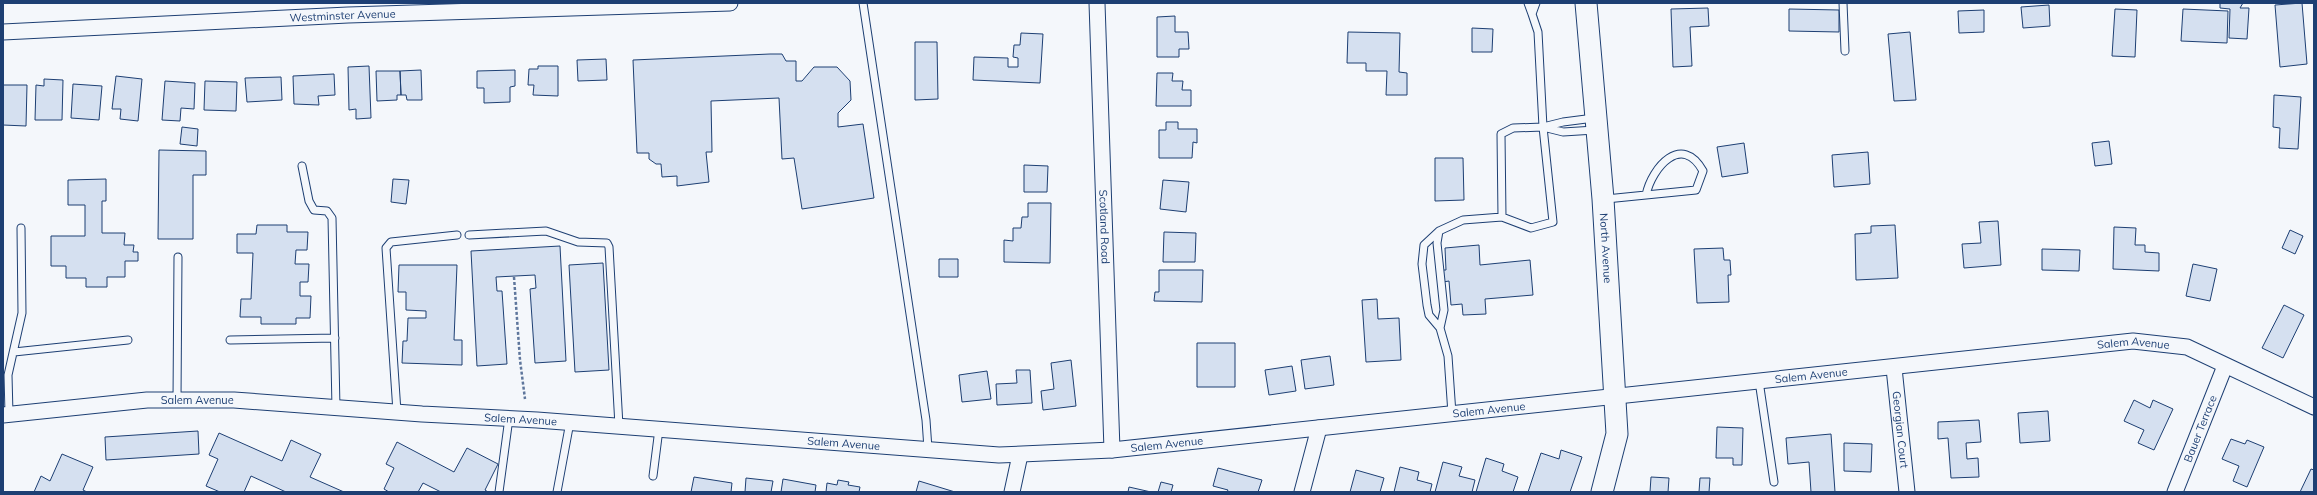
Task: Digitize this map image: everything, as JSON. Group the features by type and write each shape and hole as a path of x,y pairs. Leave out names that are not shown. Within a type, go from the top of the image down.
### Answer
{"main road":[{"name":"North Avenue","path":"1586,3 1603,199 1615,396 1616,434 1602,492"}],"street":[{"name":"Westminster Avenue","path":"3,32 348,15 730,3"},
{"name":"Scotland Road","path":"1097,3 1112,450"},
{"name":"Salem Avenue","path":"6,415 76,406 146,400 234,400 397,412 570,422 1020,455 1112,450 1615,396 1894,368 2133,341 2187,347 2314,407"},
{"name":"Bauer Terrace","path":"2175,492 2225,366"},
{"name":"Georgian Court","path":"1894,368 1907,492"},
{"path":"1302,492 1319,428"},
{"path":"1012,492 1020,455"}],"lane":[{"path":"863,3 926,420 928,449"},
{"path":"1452,414 1448,356 1440,328 1429,315 1422,264 1424,245 1439,231 1463,220 1502,217 1531,228 1553,222 1543,127 1538,32 1528,3"},
{"path":"1532,14 1536,8 1536,3"},
{"path":"1843,3 1845,51"},
{"path":"1502,217 1501,134 1513,128 1543,127 1563,122 1597,124"},
{"path":"1543,127 1563,132 1597,124"},
{"path":"1603,199 1646,195 1696,190 1703,171 1694,157 1687,154 1669,157 1652,176 1646,195"},
{"path":"302,166 309,201 314,210 326,211 332,218 336,408"},
{"path":"6,415 8,375 22,313 21,228"},
{"path":"469,234 546,231 578,242 607,243 609,246 619,426"},
{"path":"1439,231 1437,243 1444,310 1440,328"},
{"path":"397,412 386,248 391,242 403,239 457,235"},
{"path":"177,400 178,257"},
{"path":"230,340 335,338"},
{"path":"14,352 128,340"},
{"path":"1759,381 1774,482"},
{"path":"499,492 509,418"},
{"path":"556,492 570,422"},
{"path":"653,476 659,429"}],"path":[{"path":"514,277 520,360 525,399"}],"building":[{"path":"2220,3 2243,3 2240,8 2249,8 2247,39 2229,38 2230,9 2220,8"},
{"path":"2302,3 2307,64 2280,67 2275,5"},
{"path":"2049,5 2050,26 2023,28 2021,7"},
{"path":"1708,8 1709,26 1690,27 1692,66 1673,67 1671,9"},
{"path":"1789,9 1839,10 1839,32 1789,31"},
{"path":"2115,9 2137,10 2135,57 2112,56"},
{"path":"2183,9 2228,11 2227,43 2181,41"},
{"path":"1984,10 1984,32 1959,33 1958,11"},
{"path":"1175,16 1175,32 1188,32 1189,49 1179,49 1179,57 1157,57 1157,17"},
{"path":"1472,28 1493,29 1492,52 1472,52"},
{"path":"1348,32 1400,33 1399,72 1407,73 1407,95 1386,95 1387,71 1366,71 1366,63 1347,63"},
{"path":"1910,32 1916,100 1894,101 1888,34"},
{"path":"1021,33 1043,34 1040,83 973,80 974,57 1008,58 1008,67 1018,67 1018,58 1013,57 1014,45 1020,45"},
{"path":"915,42 937,42 938,99 915,100"},
{"path":"782,54 786,61 796,61 796,81 802,81 814,67 837,67 850,81 851,100 838,113 838,127 863,124 874,198 802,209 794,158 782,159 779,98 711,101 712,152 706,152 709,182 677,186 677,176 662,177 661,164 656,164 649,159 649,153 637,153 633,60"},
{"path":"606,59 607,80 578,81 577,60"},
{"path":"369,66 371,118 356,119 356,109 349,110 348,67"},
{"path":"538,66 558,66 558,96 533,95 534,85 528,85 529,69 538,69"},
{"path":"421,70 422,100 407,100 406,95 401,95 400,71"},
{"path":"515,70 515,86 510,87 510,102 484,103 484,88 477,88 477,71"},
{"path":"376,71 400,71 401,95 397,95 397,100 377,101"},
{"path":"1157,73 1173,73 1172,81 1183,81 1182,90 1191,90 1191,106 1156,106"},
{"path":"334,74 335,95 318,96 319,105 294,104 293,76"},
{"path":"116,76 142,79 138,121 120,119 121,109 112,109"},
{"path":"281,77 282,100 247,102 245,78"},
{"path":"44,79 63,80 62,120 35,120 36,85 44,86"},
{"path":"165,81 195,83 194,109 181,108 180,121 162,120"},
{"path":"205,81 237,82 236,111 204,110"},
{"path":"73,84 102,86 99,120 71,118"},
{"path":"3,85 27,85 26,126 3,125"},
{"path":"2274,95 2301,97 2298,149 2279,148 2280,128 2273,127"},
{"path":"1166,122 1178,122 1178,129 1197,129 1197,143 1193,142 1192,158 1159,158 1159,130 1166,130"},
{"path":"182,127 198,129 197,146 180,144"},
{"path":"2109,141 2112,164 2095,166 2092,143"},
{"path":"1744,143 1748,173 1722,177 1717,147"},
{"path":"159,150 206,151 206,175 193,175 193,239 158,239"},
{"path":"1868,152 1870,184 1834,187 1832,155"},
{"path":"1435,158 1463,158 1464,200 1435,201"},
{"path":"1024,165 1048,166 1047,192 1024,192"},
{"path":"106,179 106,201 102,201 102,233 125,233 124,245 134,245 133,252 138,252 138,261 125,261 125,277 107,277 107,287 86,287 86,278 66,278 66,266 51,266 51,236 85,236 85,205 68,205 68,180"},
{"path":"393,179 409,180 406,204 391,202"},
{"path":"1163,180 1189,182 1186,212 1160,209"},
{"path":"1028,203 1051,203 1050,263 1004,262 1004,240 1013,241 1013,228 1021,228 1022,217 1028,217"},
{"path":"1998,221 2001,265 1964,268 1962,244 1981,243 1979,222"},
{"path":"257,225 287,225 287,232 308,232 307,250 296,250 295,264 309,264 308,282 300,282 300,296 311,296 310,318 296,318 296,324 261,324 261,317 240,317 241,299 251,299 253,253 237,253 237,234 256,234"},
{"path":"1895,225 1898,278 1856,280 1855,234 1871,233 1871,226"},
{"path":"2114,227 2136,228 2135,245 2145,245 2145,252 2159,253 2159,271 2113,269"},
{"path":"2290,230 2303,236 2295,254 2282,248"},
{"path":"1164,232 1196,233 1195,262 1163,262"},
{"path":"1479,245 1480,265 1530,260 1533,295 1485,299 1486,314 1463,315 1462,304 1451,305 1449,281 1443,282 1442,270 1446,270 1445,248"},
{"path":"560,246 566,361 535,363 530,289 536,288 535,275 496,277 497,291 502,291 507,364 477,366 471,251"},
{"path":"1723,248 1724,260 1730,260 1731,275 1728,275 1729,302 1697,303 1694,249"},
{"path":"2042,249 2080,250 2079,271 2042,270"},
{"path":"939,259 958,259 958,277 939,277"},
{"path":"603,263 609,370 575,372 569,265"},
{"path":"2193,264 2217,269 2210,301 2186,296"},
{"path":"399,265 457,265 454,340 462,340 462,365 402,363 403,341 407,341 408,318 426,318 426,311 406,310 406,292 398,292"},
{"path":"1159,270 1203,270 1202,302 1154,301 1155,292 1159,292"},
{"path":"1377,299 1378,319 1399,318 1401,360 1366,362 1362,300"},
{"path":"2284,305 2304,315 2283,358 2262,348"},
{"path":"1197,343 1235,343 1235,387 1197,387"},
{"path":"1330,356 1334,385 1305,389 1301,360"},
{"path":"1071,360 1076,406 1043,410 1041,391 1054,389 1051,363"},
{"path":"1292,366 1296,391 1269,395 1265,370"},
{"path":"1016,370 1030,370 1032,403 997,405 996,384 1017,383"},
{"path":"987,371 991,399 962,402 959,375"},
{"path":"2134,400 2150,408 2153,400 2173,409 2154,450 2138,443 2144,430 2124,421"},
{"path":"2048,411 2050,441 2020,443 2018,413"},
{"path":"1979,420 1981,442 1966,443 1967,459 1978,458 1979,477 1951,478 1948,438 1938,439 1938,422"},
{"path":"1717,427 1743,428 1742,465 1733,465 1733,458 1716,458"},
{"path":"198,431 199,454 106,460 105,437"},
{"path":"219,433 282,461 291,440 321,454 310,477 344,492 286,492 251,476 244,492 220,492 206,486 218,459 209,455"},
{"path":"1831,434 1835,492 1811,492 1809,462 1788,464 1786,438"},
{"path":"2231,439 2245,444 2247,440 2264,447 2247,487 2233,481 2239,466 2222,459"},
{"path":"397,442 454,472 467,448 498,464 485,490 488,492 441,492 423,483 418,492 389,492 384,489 394,468 386,464"},
{"path":"1844,443 1872,444 1871,472 1844,471"},
{"path":"1561,450 1582,457 1570,492 1528,492 1541,453 1559,459"},
{"path":"62,454 93,467 83,490 87,492 34,492 41,476 50,481"},
{"path":"1486,458 1504,464 1502,471 1518,477 1513,492 1476,492"},
{"path":"1443,462 1462,467 1459,476 1475,480 1472,492 1435,492"},
{"path":"1400,467 1419,472 1417,480 1432,484 1430,492 1394,492"},
{"path":"1218,468 1262,480 1258,492 1227,492 1228,490 1213,486"},
{"path":"2311,469 2314,470 2314,492 2300,492"},
{"path":"1356,470 1384,478 1380,492 1350,492"},
{"path":"694,477 732,483 731,492 691,492"},
{"path":"1651,477 1669,478 1668,492 1650,492"},
{"path":"746,478 773,481 771,492 745,492"},
{"path":"1700,478 1710,478 1709,492 1699,492"},
{"path":"783,479 816,485 815,492 781,492"},
{"path":"838,480 849,482 848,485 860,487 859,492 826,492 827,483 837,485"},
{"path":"919,481 955,492 916,492"},
{"path":"1161,482 1173,485 1171,492 1158,492"},
{"path":"1129,487 1151,492 1128,492"}]}
